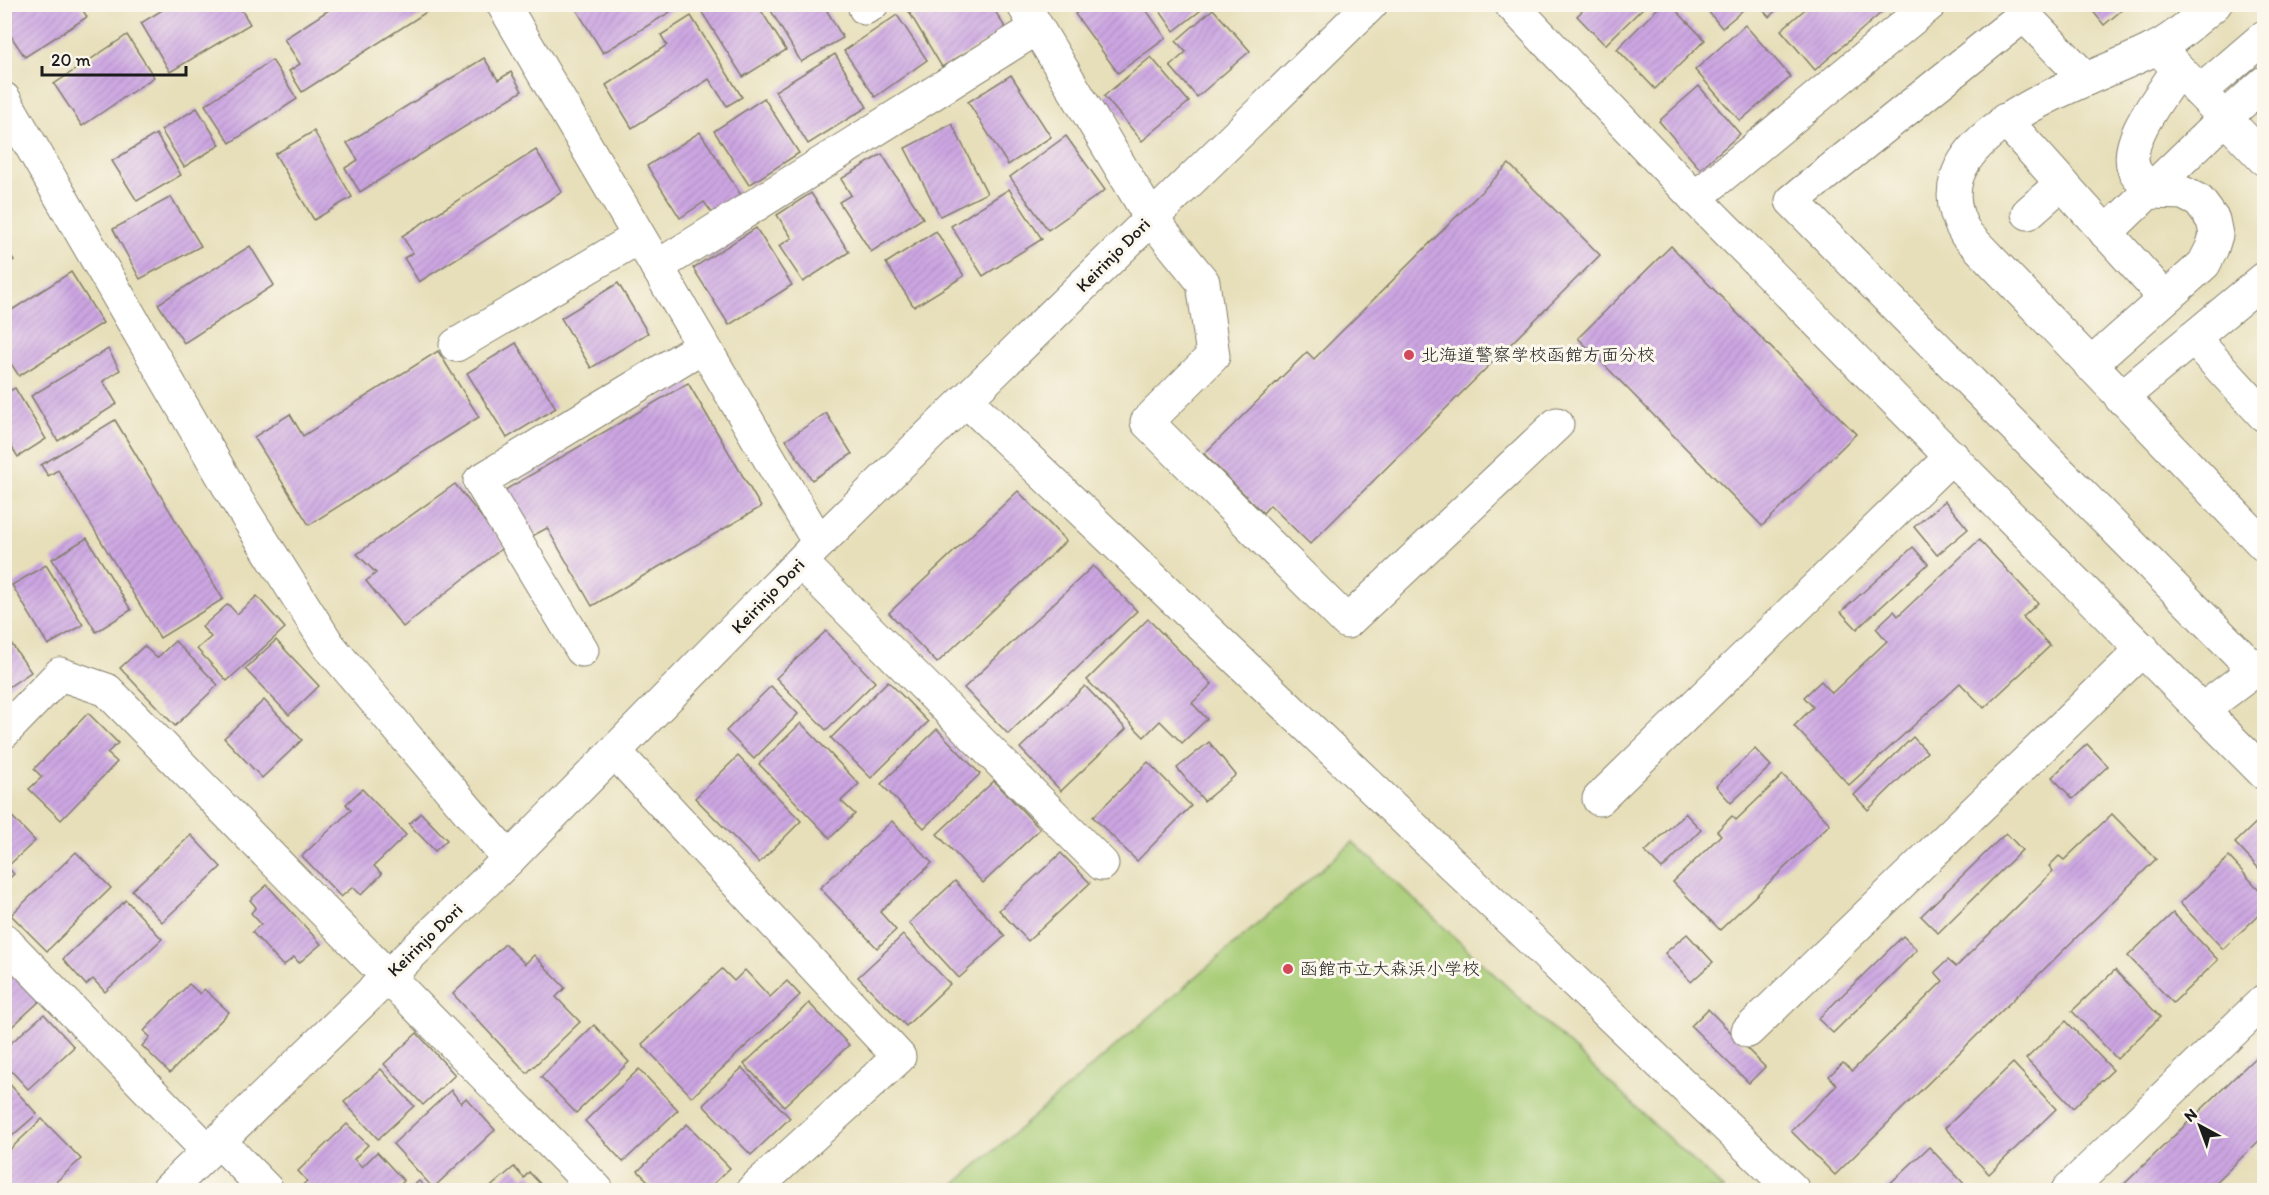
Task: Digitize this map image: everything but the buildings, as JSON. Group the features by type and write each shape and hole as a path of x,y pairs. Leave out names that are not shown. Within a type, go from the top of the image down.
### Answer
{"street":[{"path":"503,4 704,346 810,553 1102,864"},
{"name":"Keirinjo Dori","path":"168,1191 509,859 810,553 1371,4"},
{"path":"1511,4 1695,198 2265,773"},
{"path":"1695,198 1930,4"},
{"path":"2151,192 2134,168 2131,150 2168,58 2215,4"},
{"path":"2086,79 2024,15 1792,201 2260,667 2202,710"},
{"path":"657,267 1030,16 1150,218 1203,282 1213,356 1147,422 1347,622 1557,424"},
{"path":"2200,92 2265,37"},
{"path":"2168,58 2086,79 2005,120 1985,136 1964,161 1954,193 1959,222 1966,234 2121,398 2265,545"},
{"path":"2168,58 2265,159"},
{"path":"2106,233 2151,192 2224,118 2265,83"},
{"path":"4,99 236,499 329,646 509,859"},
{"path":"2005,120 2165,298"},
{"path":"2028,213 2062,183"},
{"path":"2090,365 2209,258 2215,241 2215,229 2211,215 2193,197 2183,193 2151,192"},
{"path":"456,345 639,237"},
{"path":"2121,398 2265,279"},
{"path":"2193,338 2265,415"},
{"path":"582,650 480,481 704,346"},
{"path":"966,400 1793,1191"},
{"path":"1599,799 1952,456"},
{"path":"1748,1031 2143,650"},
{"path":"4,732 60,674 107,690 597,1191"},
{"path":"615,752 899,1057 753,1191"},
{"path":"4,940 213,1146 267,1191"},
{"path":"2068,1191 2265,1001"}],"green space":[{"name":"函館市立大森浜小学校","path":"1353,842 1724,1190 948,1190"}],"place":[{"name":"北海道警察学校函館方面分校","path":"1409,355"},
{"name":"函館市立大森浜小学校","path":"1288,969"}]}
